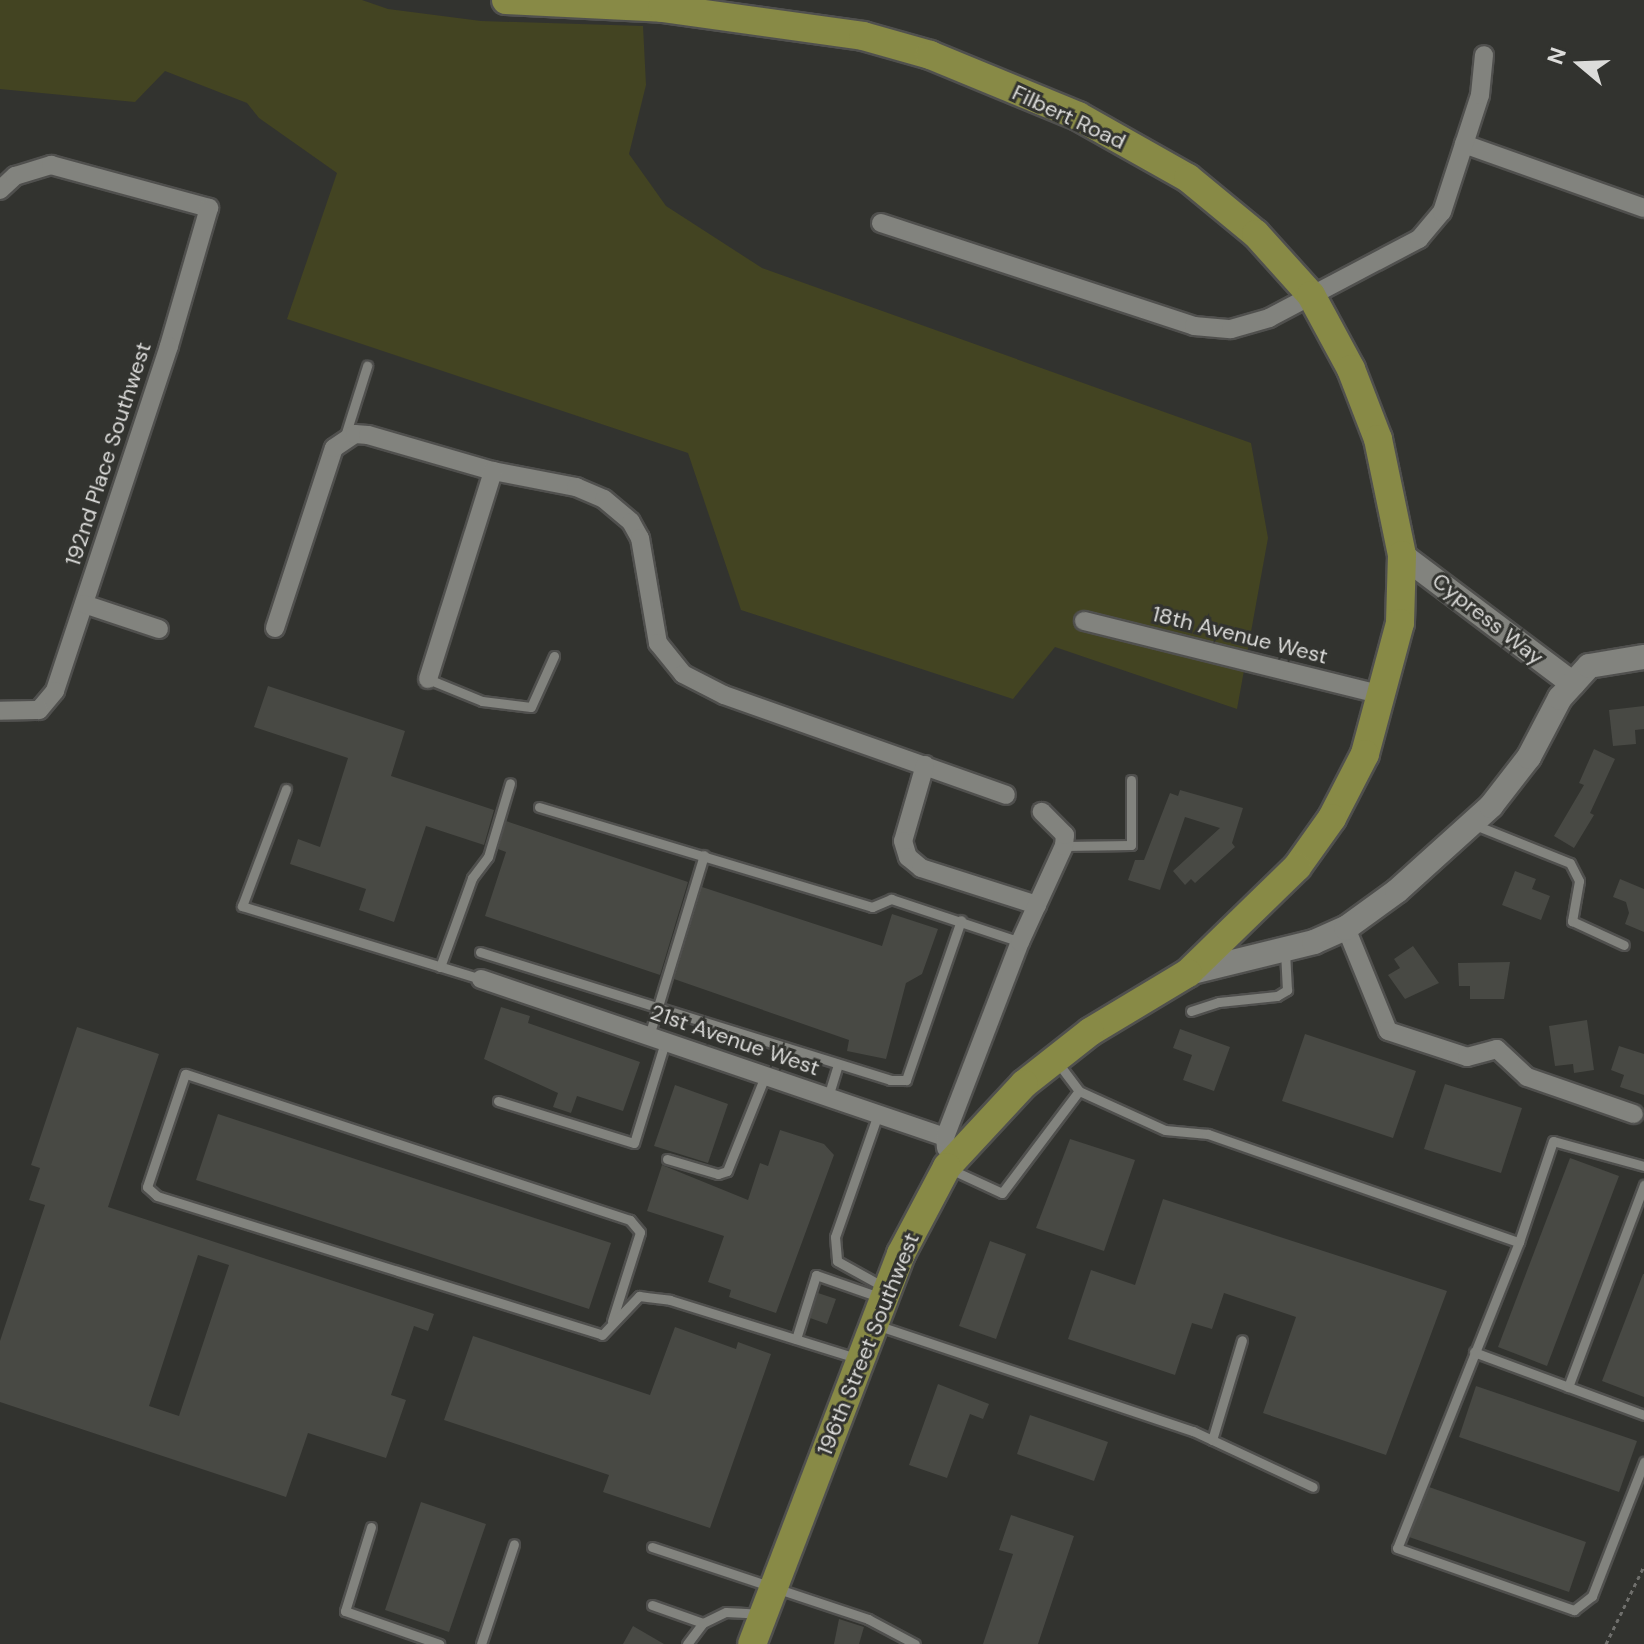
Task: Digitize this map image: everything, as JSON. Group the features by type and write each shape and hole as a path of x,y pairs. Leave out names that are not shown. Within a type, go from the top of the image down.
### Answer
{"main road":[{"name":"Filbert Road","path":"506,0 776,21 863,36 930,55 1078,116 1188,178 1256,234 1311,295 1351,369 1378,439 1402,555"},
{"name":"196th Street Southwest","path":"752,1644 881,1304 947,1167 1024,1084 1090,1032 1188,973 1297,867 1332,818 1365,754 1384,695 1400,623 1402,555"}],"street":[{"path":"881,223 1194,326 1231,329 1269,318 1419,239 1442,212 1480,95 1484,55"},
{"path":"1464,144 1644,208"},
{"name":"192nd Place Southwest","path":"0,190 15,176 51,165 209,208 55,691 39,710 0,711"},
{"path":"275,628 327,463 344,439 368,435 493,471 576,487 604,499 631,522 648,571 658,643 683,674 724,695 1006,795"},
{"path":"428,679 493,471"},
{"name":"Cypress Way","path":"1402,555 1581,675"},
{"path":"84,604 159,629"},
{"name":"18th Avenue West","path":"1084,621 1384,695"},
{"path":"1188,973 1285,949 1346,928 1397,891 1472,823 1529,757 1581,675 1644,657"},
{"path":"925,765 903,841 908,857 921,868 1037,905"},
{"path":"947,1167 945,1137 1020,942 1064,846 1065,835 1042,812"},
{"path":"1346,928 1388,1031 1467,1057 1497,1049 1527,1077 1634,1114"},
{"name":"21st Avenue West","path":"481,979 945,1137"}],"lane":[{"path":"344,439 367,366"},
{"path":"428,679 482,701 531,707 554,656"},
{"path":"1064,846 1131,845 1131,780"},
{"path":"440,967 472,878 488,857 510,783"},
{"path":"286,789 242,906 481,979"},
{"path":"539,807 872,907 891,899 1020,942"},
{"path":"1472,823 1570,863 1579,881 1572,921 1624,945"},
{"path":"498,1101 634,1143 657,1039 657,1008 704,855"},
{"path":"480,952 838,1064 906,1080 961,920"},
{"path":"1191,1011 1287,990 1285,949"},
{"path":"1056,1060 1079,1091 1165,1130 1208,1134 1519,1242"},
{"path":"828,1097 838,1064"},
{"path":"612,1321 640,1232 630,1220 185,1074 147,1187 157,1196 602,1335 639,1296 670,1300 859,1359"},
{"path":"667,1159 718,1174 727,1171 765,1076"},
{"path":"947,1167 1002,1193 1079,1091"},
{"path":"878,1114 835,1237 837,1261 881,1304"},
{"path":"1644,1166 1553,1141 1519,1242 1397,1548 1574,1610 1592,1596 1644,1462"},
{"path":"1568,1387 1644,1185"},
{"path":"796,1339 816,1275 1212,1440 1313,1487"},
{"path":"1212,1440 1242,1340"},
{"path":"1474,1352 1644,1415"},
{"path":"371,1527 345,1611 439,1644"},
{"path":"481,1644 514,1544"},
{"path":"652,1547 868,1619 915,1644"},
{"path":"652,1605 703,1623"},
{"path":"687,1644 703,1623 726,1612 764,1614"}],"path":[{"path":"1606,1644 1644,1566"}],"green space":[{"path":"0,0 362,0 388,9 481,21 643,26 646,85 629,154 666,206 762,268 1251,443 1268,538 1237,709 1055,647 1013,699 741,610 688,453 287,319 337,173 259,118 247,103 165,71 135,102 0,89"}],"building":[{"path":"268,686 405,731 391,776 494,810 484,845 426,826 394,922 359,910 366,889 290,864 298,839 320,847 348,758 254,727"},
{"path":"1644,706 1644,729 1635,730 1636,744 1613,746 1609,710"},
{"path":"1594,749 1615,759 1590,813 1594,815 1574,848 1554,836 1584,785 1579,783"},
{"path":"1180,790 1243,808 1232,843 1235,847 1195,883 1191,879 1185,885 1173,871 1220,828 1185,817 1160,890 1128,880 1135,860 1144,860 1170,793 1178,796"},
{"path":"506,821 688,882 660,975 485,916 506,852 498,849"},
{"path":"1515,871 1536,879 1532,889 1550,896 1541,920 1502,905"},
{"path":"1620,879 1644,889 1644,932 1625,924 1629,913 1626,902 1613,897"},
{"path":"702,887 882,946 892,914 938,929 922,974 906,983 886,1059 847,1051 849,1040 674,979"},
{"path":"1413,946 1439,983 1405,999 1388,975 1400,968 1394,959"},
{"path":"1510,962 1504,999 1470,999 1470,986 1459,986 1458,963"},
{"path":"501,1007 530,1016 528,1023 640,1062 623,1111 577,1096 571,1113 553,1107 558,1093 484,1059"},
{"path":"1587,1020 1594,1070 1574,1073 1573,1064 1555,1066 1549,1026"},
{"path":"77,1027 159,1054 108,1207 434,1314 428,1331 414,1326 391,1395 406,1400 386,1458 308,1433 286,1497 0,1402 0,1341 45,1205 29,1200 40,1168 31,1165","holes":["198,1255 229,1265 179,1416 149,1406"]},
{"path":"1180,1029 1230,1047 1214,1091 1183,1080 1192,1055 1173,1048"},
{"path":"1305,1034 1416,1071 1393,1138 1282,1101"},
{"path":"1619,1046 1644,1054 1644,1095 1620,1087 1624,1075 1611,1070"},
{"path":"1445,1084 1522,1108 1501,1173 1424,1149"},
{"path":"675,1085 728,1104 708,1163 654,1146"},
{"path":"218,1114 611,1243 589,1309 196,1180"},
{"path":"780,1130 824,1144 834,1155 776,1313 729,1297 731,1290 708,1282 724,1236 647,1211 662,1165 748,1200 760,1163 768,1166"},
{"path":"1070,1139 1135,1160 1104,1251 1036,1228"},
{"path":"1570,1158 1619,1176 1547,1366 1498,1347"},
{"path":"1163,1199 1447,1291 1386,1455 1263,1413 1296,1317 1224,1293 1212,1329 1192,1323 1175,1375 1068,1339 1091,1270 1135,1285"},
{"path":"990,1241 1026,1254 996,1339 959,1326"},
{"path":"1644,1274 1644,1397 1602,1381"},
{"path":"818,1293 836,1299 827,1324 810,1318"},
{"path":"675,1327 736,1349 738,1342 771,1354 710,1528 603,1492 609,1475 444,1420 473,1336 650,1395"},
{"path":"938,1384 989,1404 983,1419 970,1414 947,1478 909,1465"},
{"path":"1476,1386 1637,1441 1619,1492 1459,1437"},
{"path":"1030,1415 1108,1442 1094,1481 1017,1454"},
{"path":"1429,1487 1586,1542 1569,1592 1409,1537"},
{"path":"421,1502 486,1524 449,1632 385,1610"},
{"path":"1011,1515 1074,1536 1038,1644 983,1644 1013,1554 999,1550"},
{"path":"839,1619 864,1627 859,1644 834,1644"},
{"path":"633,1626 664,1644 623,1644"}]}
